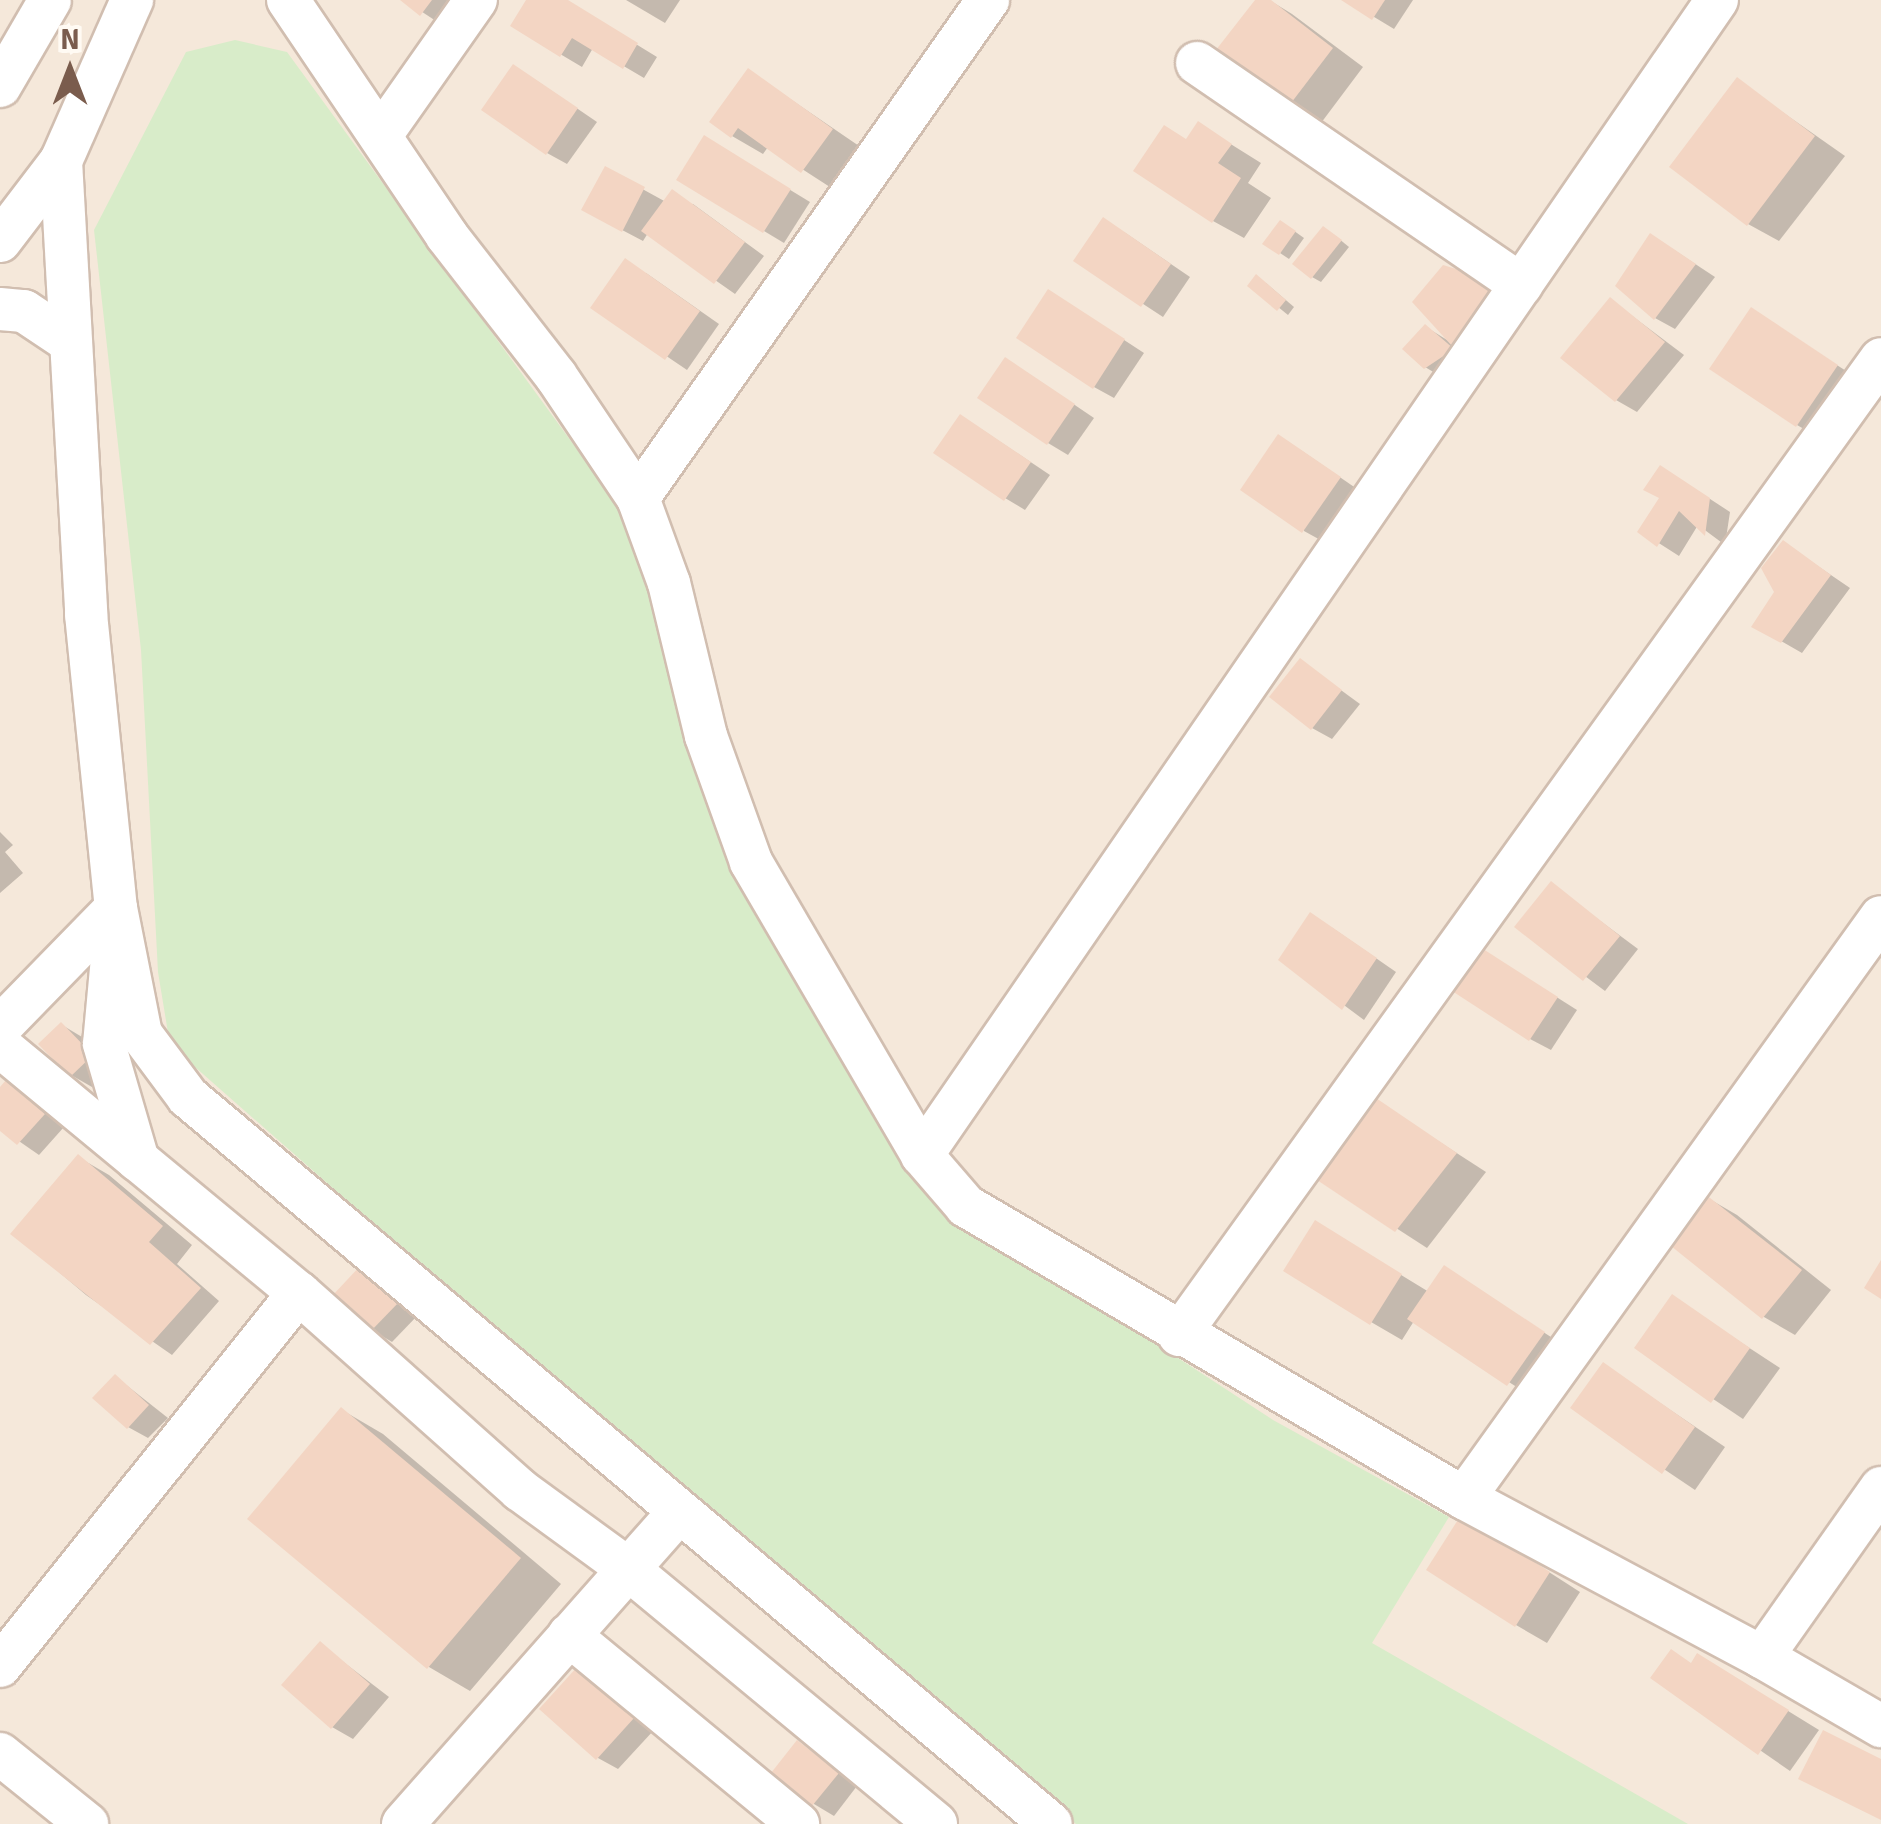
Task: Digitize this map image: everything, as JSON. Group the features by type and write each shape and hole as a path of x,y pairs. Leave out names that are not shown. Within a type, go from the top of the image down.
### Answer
{"street":[{"path":"0,86 50,0"},
{"path":"0,241 61,161 132,0"},
{"path":"288,0 448,236 556,376 638,498 669,582 706,736 750,862 922,1155 966,1206 1180,1335 1464,1498 1762,1656 1881,1726"},
{"path":"381,135 476,0"},
{"path":"638,498 988,0"},
{"path":"922,1155 1717,0"},
{"path":"1196,63 1521,284"},
{"path":"61,161 86,614 116,908 141,1034 188,1097 1051,1824"},
{"path":"0,309 24,311 69,341"},
{"path":"1180,1335 1881,359"},
{"path":"0,1027 116,908"},
{"path":"116,908 104,1044 138,1160"},
{"path":"1464,1498 1881,917"},
{"path":"0,1046 299,1293 520,1490 626,1568 936,1824"},
{"path":"0,1666 299,1293"},
{"path":"1762,1656 1881,1488"},
{"path":"404,1824 679,1512"},
{"path":"569,1634 798,1824"},
{"path":"0,1754 88,1824"}],"shaded area":[{"path":"0,0 1881,0 1881,1824 0,1824"}],"green space":[{"path":"235,40 287,52 622,511 667,606 719,804 971,1223 1273,1420 1449,1517 1372,1643 1688,1824 1076,1824 535,1366 170,1045 158,972 141,650 94,230 186,52"}],"building":[{"path":"400,0 432,0 420,16"},
{"path":"526,0 568,0 638,43 623,69 572,38 560,57 510,26"},
{"path":"1255,0 1271,0 1333,48 1285,111 1212,55"},
{"path":"1341,0 1385,0 1372,20"},
{"path":"513,64 578,108 546,155 481,110"},
{"path":"748,68 833,129 801,173 738,128 731,138 709,122"},
{"path":"1737,77 1815,136 1747,226 1669,167"},
{"path":"1198,121 1232,144 1218,163 1241,178 1212,223 1133,171 1164,125 1186,139"},
{"path":"704,135 791,189 763,233 676,180"},
{"path":"605,166 645,187 622,232 581,210"},
{"path":"672,189 745,242 714,284 641,231"},
{"path":"1103,217 1171,264 1141,307 1073,261"},
{"path":"1280,220 1296,231 1279,255 1262,244"},
{"path":"1323,226 1342,240 1311,279 1292,264"},
{"path":"1650,233 1696,264 1654,320 1615,286"},
{"path":"625,258 700,311 665,360 590,308"},
{"path":"1443,265 1479,276 1499,308 1463,358 1412,302"},
{"path":"1256,274 1286,300 1277,311 1247,286"},
{"path":"1048,289 1125,339 1093,389 1016,338"},
{"path":"1610,297 1665,342 1615,402 1560,358"},
{"path":"1751,307 1838,365 1796,427 1709,369"},
{"path":"1425,324 1454,349 1424,369 1402,349"},
{"path":"1005,357 1075,404 1047,445 977,398"},
{"path":"960,414 1031,462 1004,501 933,453"},
{"path":"1278,434 1341,477 1302,533 1240,490"},
{"path":"1660,465 1710,498 1705,536 1679,511 1657,547 1637,532 1659,498 1643,490"},
{"path":"1783,540 1831,575 1781,643 1751,627 1774,592 1761,568"},
{"path":"1300,658 1342,690 1311,730 1269,697"},
{"path":"1551,881 1620,936 1583,981 1514,927"},
{"path":"1310,912 1377,958 1342,1010 1278,960"},
{"path":"1480,947 1558,997 1529,1041 1452,991"},
{"path":"61,1022 93,1055 70,1077 38,1044"},
{"path":"6,1080 45,1114 17,1145 0,1131 0,1087"},
{"path":"1370,1094 1457,1153 1395,1232 1308,1174"},
{"path":"78,1154 163,1226 149,1242 201,1288 150,1345 10,1234"},
{"path":"1705,1194 1802,1270 1762,1319 1666,1242"},
{"path":"1315,1220 1402,1274 1370,1325 1283,1271"},
{"path":"1881,1260 1881,1299 1864,1288"},
{"path":"362,1264 400,1301 370,1332 332,1296"},
{"path":"1444,1265 1545,1332 1507,1386 1407,1319"},
{"path":"1672,1294 1750,1348 1711,1403 1634,1348"},
{"path":"1603,1362 1695,1427 1662,1474 1570,1408"},
{"path":"115,1374 149,1405 127,1429 92,1398"},
{"path":"341,1407 521,1558 427,1669 247,1519"},
{"path":"1461,1515 1550,1572 1515,1627 1426,1570"},
{"path":"320,1641 370,1684 331,1729 281,1685"},
{"path":"1671,1649 1691,1663 1697,1653 1789,1710 1758,1755 1650,1678"},
{"path":"578,1666 635,1717 596,1760 539,1709"},
{"path":"1823,1730 1881,1759 1881,1820 1798,1779"},
{"path":"797,1740 839,1773 812,1806 771,1773"}]}
